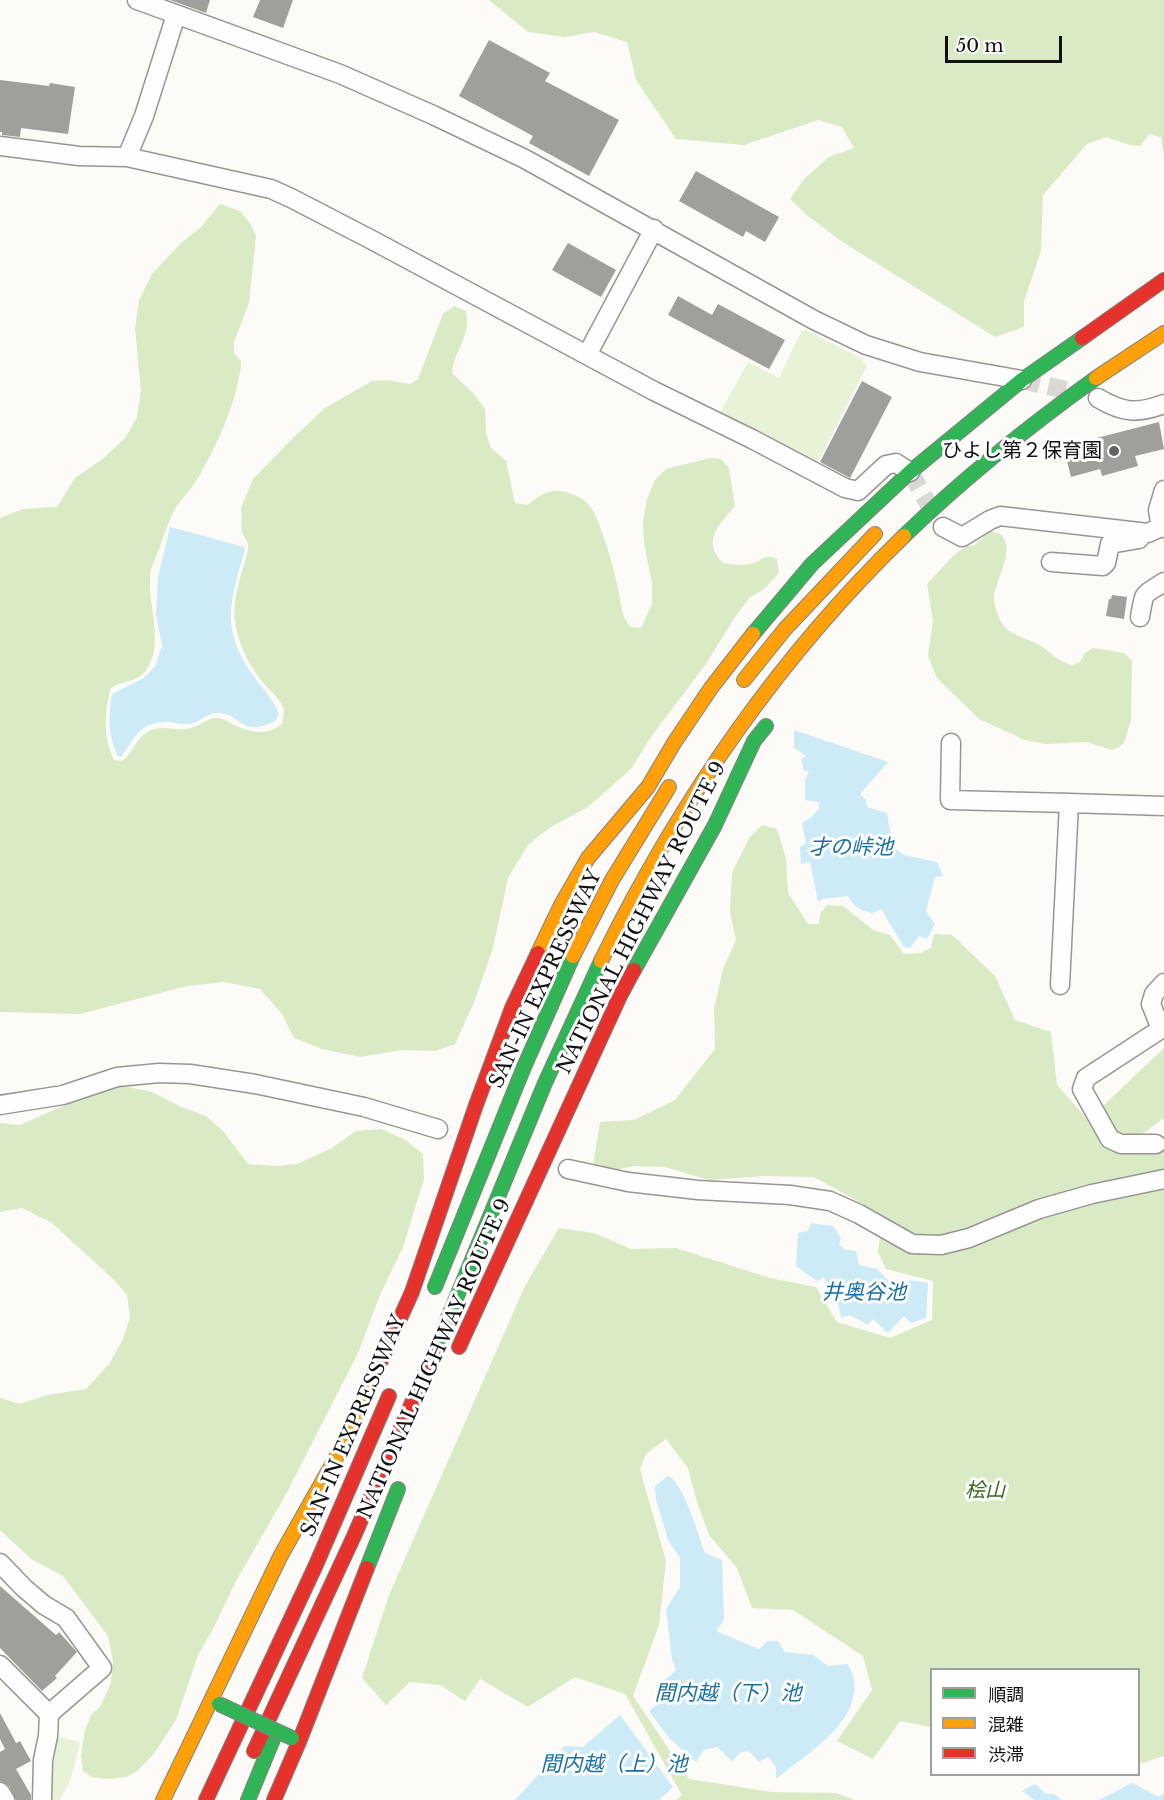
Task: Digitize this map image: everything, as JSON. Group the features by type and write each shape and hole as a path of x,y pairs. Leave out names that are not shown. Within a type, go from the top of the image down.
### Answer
{"highway":[{"path":"601,864 674,743 711,688 812,564 910,472 1022,380 1164,280"},
{"path":"248,1800 337,1577 433,1356 566,1036 608,946 652,864 699,789 750,715 806,641 865,576 925,517 985,463 1051,410 1113,365 1164,333"},
{"path":"734,693 785,629 848,560 886,523"},
{"name":"NATIONAL HIGHWAY ROUTE 9","path":"453,1360 620,996 715,825 754,741 775,715"},
{"path":"680,859 754,741"},
{"name":"SAN-IN EXPRESSWAY","path":"483,1132 426,1304 541,1027 582,936 628,852 675,776"},
{"path":"163,1800 215,1702 281,1555 338,1454 412,1292 512,1008 561,905 588,858 648,787"},
{"path":"433,1356 579,1042"},
{"name":"SAN-IN EXPRESSWAY","path":"206,1800 315,1567 396,1381"},
{"name":"NATIONAL HIGHWAY ROUTE 9","path":"274,1800 402,1478"},
{"path":"195,1791 315,1567"},
{"path":"245,1770 337,1577"},
{"path":"215,1702 296,1740"}],"street":[{"path":"137,0 172,9 340,74 433,115 525,159 654,229 813,320 866,345 920,362 1022,380"},
{"path":"127,157 144,116 172,9"},
{"path":"0,146 79,156 127,157 271,189 845,488 858,491 886,465 896,463 910,472"},
{"path":"587,355 654,229"},
{"path":"1098,398 1113,407 1138,412 1164,404"},
{"path":"1158,529 1158,510 1164,490"},
{"path":"943,528 962,537 1000,516 1158,529"},
{"path":"1051,562 1102,566 1106,563 1110,544 1113,542 1138,540 1158,529"},
{"path":"1140,617 1144,595 1148,590 1164,582"},
{"path":"951,743 950,800 1164,806"},
{"path":"1060,985 1069,803"},
{"path":"1156,1144 1121,1144 1110,1139 1082,1089 1086,1078 1163,1028 1152,1011 1151,1004 1154,994 1164,983"},
{"path":"0,1105 63,1095 117,1077 159,1073 190,1074 255,1084 364,1107 438,1129"},
{"path":"568,1169 628,1182 830,1201 859,1214 912,1244 941,1245 969,1238 1039,1209 1092,1194 1164,1179"},
{"path":"0,1563 44,1605 66,1618 102,1668 49,1714 48,1736 43,1760 42,1800"},
{"path":"0,1665 49,1714"},
{"path":"0,1792 4,1800"}],"green space":[{"path":"489,0 1164,0 1164,158 1161,137 1149,134 1140,146 1106,137 1087,144 1043,195 1041,251 1024,301 1024,327 995,337 841,241 790,199 804,179 829,157 854,148 842,127 818,120 744,145 676,139 636,80 627,42 594,32 565,37 528,32"},
{"path":"220,204 240,211 250,223 256,236 249,303 234,342 234,353 241,361 240,375 231,408 210,457 172,515 152,566 150,591 155,639 150,662 141,676 111,688 107,706 106,733 114,760 122,761 142,736 157,728 185,729 217,718 246,730 258,732 276,728 282,724 283,706 250,664 240,643 236,627 234,608 248,550 248,544 242,532 241,508 253,479 325,408 372,381 387,380 410,384 418,379 443,314 454,306 466,311 467,320 465,336 456,356 452,373 474,394 485,409 486,433 491,448 506,461 515,503 528,505 545,493 560,491 578,497 589,505 602,533 614,570 623,614 631,627 641,628 652,604 652,583 644,543 643,520 647,499 655,480 666,469 710,458 721,459 729,468 735,506 715,533 713,547 717,555 723,563 736,565 746,565 769,557 777,559 779,573 764,589 749,598 706,664 653,734 631,769 588,807 549,828 528,845 508,878 493,948 475,1000 455,1044 435,1051 401,1050 360,1057 322,1049 294,1038 282,1014 260,989 224,982 187,986 80,1014 0,1012 0,518 23,509 57,507 75,478 105,457 126,437 137,417 141,391 135,329 139,300 152,274 180,244 201,227"},
{"path":"802,330 861,358 867,366 817,464 768,442 760,433 719,415 748,362 779,378"},
{"path":"989,531 999,534 1005,540 1005,558 994,597 999,617 1008,630 1072,665 1080,662 1085,653 1093,648 1124,653 1132,661 1131,720 1124,743 1119,747 1112,750 1087,742 1046,744 1025,740 979,719 937,678 928,656 933,621 927,584 954,555 967,546 975,545"},
{"name":"桧山","path":"762,825 777,829 786,859 788,893 808,924 819,924 820,914 827,905 843,906 873,930 890,935 904,954 920,953 931,948 934,934 952,935 995,976 1015,1020 1051,1032 1057,1085 1088,1120 1164,1048 1164,1118 1138,1137 1164,1142 1164,1756 1140,1764 1140,1668 930,1668 930,1727 900,1721 873,1759 837,1741 872,1690 863,1656 793,1610 752,1608 737,1568 709,1535 688,1468 666,1439 646,1454 640,1469 666,1561 659,1625 633,1696 689,1779 771,1792 836,1793 855,1800 676,1800 682,1795 625,1694 575,1677 528,1707 480,1679 465,1701 440,1685 410,1682 386,1705 362,1678 389,1595 525,1286 559,1228 594,1233 631,1249 676,1248 770,1278 816,1287 837,1322 890,1338 932,1320 933,1281 886,1269 878,1252 883,1215 814,1177 764,1176 709,1180 665,1167 634,1166 604,1172 593,1165 600,1122 634,1120 675,1100 715,1049 714,1009 723,969 736,940 730,912 732,872 750,837"},
{"path":"119,1085 152,1092 181,1107 206,1116 223,1131 248,1164 277,1166 297,1164 332,1148 356,1131 382,1129 405,1140 423,1154 424,1179 403,1247 380,1295 358,1353 285,1496 235,1583 198,1655 176,1720 153,1755 137,1771 126,1777 108,1779 91,1777 83,1771 81,1756 85,1730 91,1715 100,1707 111,1683 113,1661 108,1636 63,1576 31,1559 0,1530 0,1398 20,1404 47,1395 86,1389 110,1363 123,1339 130,1317 127,1295 113,1279 52,1223 22,1208 0,1212 0,1123 20,1125 72,1102"},
{"path":"56,1736 80,1742 71,1779 60,1800 49,1800 50,1754"}],"water":[{"path":"170,527 244,547 233,598 232,626 241,655 279,714 275,721 255,727 219,713 211,714 189,724 160,722 152,724 135,736 121,757 118,756 111,734 112,694 144,678 155,666 162,646 156,614 158,577"},
{"name":"才の峠池","path":"794,730 888,762 860,794 866,800 867,807 887,813 890,831 895,838 893,847 904,855 937,862 943,876 935,877 926,911 935,924 927,939 919,936 910,948 904,947 881,909 873,913 861,909 848,896 823,899 818,902 810,862 801,864 800,847 806,843 802,823 812,817 819,808 819,802 805,800 805,780 809,771 804,771 801,759 806,756 794,748"},
{"name":"井奥谷池","path":"811,1223 833,1226 841,1238 839,1244 844,1249 856,1251 859,1265 877,1269 889,1281 897,1282 902,1287 909,1280 928,1283 926,1318 911,1323 904,1316 888,1333 873,1319 868,1325 850,1315 841,1318 836,1294 830,1293 824,1277 817,1281 796,1266 798,1233 808,1231"},
{"name":"間内越（下）池","path":"668,1476 680,1488 705,1553 722,1560 724,1620 718,1632 759,1649 768,1641 778,1641 785,1652 813,1655 828,1666 848,1664 853,1675 853,1697 848,1712 839,1725 827,1738 776,1779 776,1767 768,1757 759,1762 749,1751 741,1752 732,1761 717,1747 704,1750 696,1762 669,1738 649,1711 666,1697 656,1688 676,1670 672,1659 666,1609 680,1587 680,1558 668,1540 656,1499 655,1486"},
{"name":"間内越（上）池","path":"620,1715 673,1787 659,1800 515,1800 565,1746 583,1747"},
{"path":"1132,1783 1159,1797 1164,1793 1164,1800 1099,1800"},
{"path":"1035,1784 1046,1794 1054,1794 1062,1800 1034,1800 1022,1791"}],"building":[{"path":"170,0 210,0 206,13"},
{"path":"260,0 293,0 283,28 253,17"},
{"path":"489,40 550,73 545,81 619,120 589,176 529,143 533,136 459,96"},
{"path":"0,80 75,87 68,134 21,128 20,137 2,135 0,132"},
{"path":"696,171 779,217 765,242 746,231 743,237 679,201"},
{"path":"568,243 616,270 601,297 552,270"},
{"path":"678,296 712,315 718,304 785,340 769,369 668,315"},
{"path":"862,381 892,397 850,478 820,462"},
{"name":"ひよし第２保育園","path":"1159,422 1164,449 1135,456 1138,466 1102,476 1100,469 1071,477 1065,453 1094,445 1093,439"},
{"path":"1112,595 1127,597 1124,619 1106,616"},
{"path":"0,1586 56,1635 59,1632 77,1652 55,1676 57,1678 42,1691 0,1648"},
{"path":"0,1713 16,1743 20,1741 31,1761 16,1769 31,1795 31,1800 16,1800 9,1786 0,1781 0,1752 5,1749 0,1739"}],"tunnel":[{"path":"1022,380 1079,393"},
{"path":"910,472 936,517"}],"traffic: fast":[{"path":"753,634 812,564 910,472 1022,380 1082,338"},
{"path":"904,536 997,453 1096,378"},
{"path":"634,970 715,825 754,741 766,726"},
{"path":"435,1287 524,1067 573,956"},
{"path":"434,1352 545,1083 601,961"},
{"path":"367,1568 398,1489"},
{"path":"219,1704 292,1738"},
{"path":"248,1800 276,1732"}],"traffic: slow":[{"path":"1096,378 1164,333"},
{"path":"744,680 785,629 875,534"},
{"path":"601,961 663,845 734,735 815,631 904,536"},
{"path":"538,953 561,905 588,858 648,787 711,688 753,634"},
{"path":"573,956 612,880 669,787"},
{"path":"163,1800 281,1555 338,1454 374,1376"}],"traffic: jam":[{"path":"1082,338 1164,280"},
{"path":"374,1376 412,1292 512,1008 538,953"},
{"path":"459,1347 634,970"},
{"path":"254,1751 354,1536 434,1352"},
{"path":"206,1800 315,1567 389,1396"},
{"path":"274,1800 367,1568"}],"place":[{"name":"ひよし第２保育園","path":"1114,451"}]}
